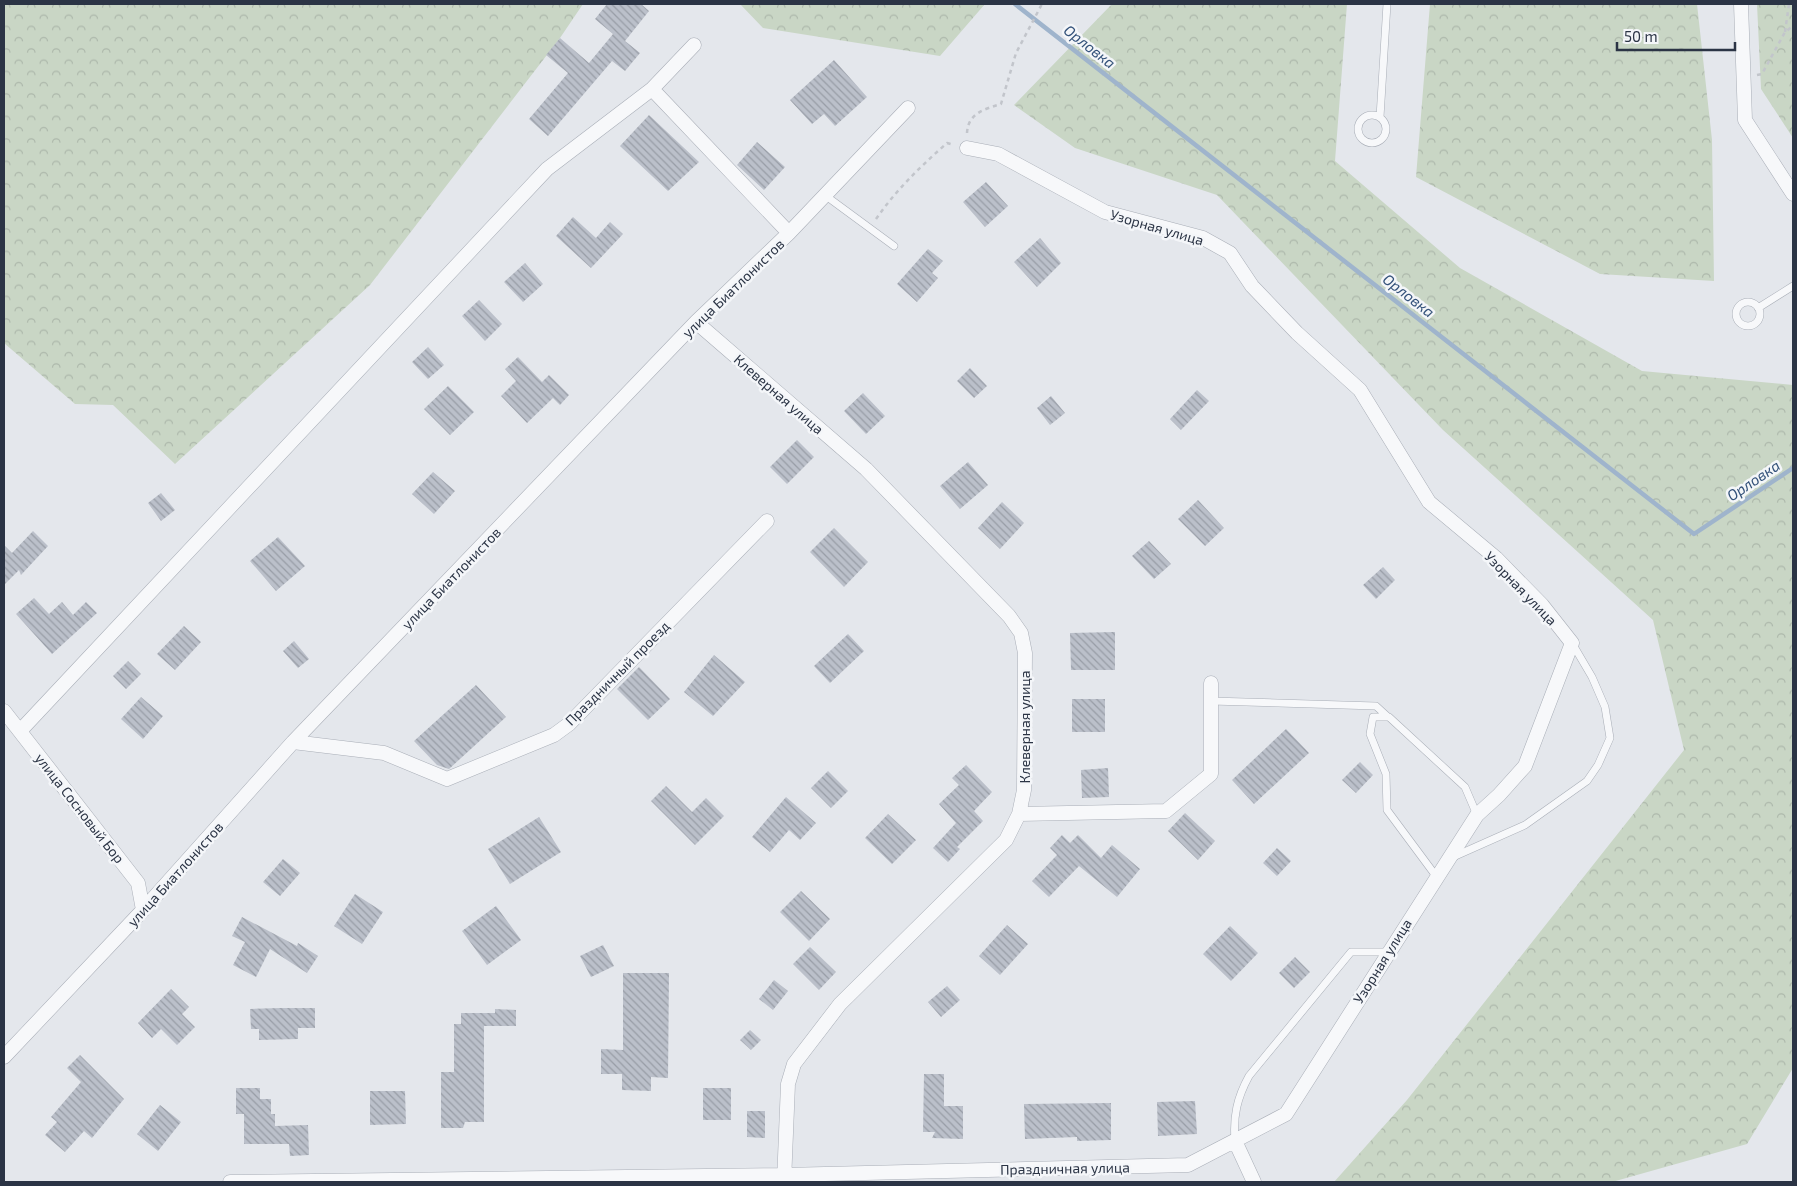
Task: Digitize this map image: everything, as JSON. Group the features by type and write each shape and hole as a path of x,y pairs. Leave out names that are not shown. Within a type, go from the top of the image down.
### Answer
{"street":[{"path":"1741,4 1745,120 1793,194"},
{"path":"20,731 547,169 652,89 694,45"},
{"path":"652,89 789,233"},
{"name":"улица Биатлонистов","path":"4,1056 143,910 293,742 696,322 826,196 908,108"},
{"name":"Узорная улица","path":"966,148 998,154 1105,212 1202,238 1230,253 1252,286 1297,333 1360,390 1429,502 1496,558 1542,605 1572,643 1525,766 1499,796 1477,815 1446,860 1286,1114 1235,1141"},
{"name":"Клеверная улица","path":"696,322 866,469 1009,616 1022,633 1024,653 1024,780 1020,814 1006,840 840,1004 794,1064 788,1084 784,1179"},
{"name":"Праздничный проезд","path":"293,742 384,753 447,779 554,735 569,724 767,521"},
{"path":"1020,814 1166,811 1211,774 1210,683"},
{"name":"улица Сосновый Бор","path":"4,711 138,883 143,910"},
{"path":"1235,1141 1254,1182"},
{"name":"Праздничная улица","path":"230,1182 784,1179 1188,1165 1235,1141"}],"lane":[{"path":"1380,117 1366,116 1359,122 1358,132 1367,142 1376,143 1384,138 1386,124 1380,117 1387,4"},
{"path":"826,196 894,246"},
{"path":"1758,308 1793,286"},
{"path":"1446,860 1525,825 1587,781 1598,765 1610,738 1605,707 1592,677 1572,643"},
{"path":"1211,701 1376,706 1465,787 1477,815"},
{"path":"1389,717 1373,717 1370,734 1386,774 1387,810 1436,876"},
{"path":"1235,1141 1233,1122 1237,1099 1249,1076 1351,952 1388,952"}],"path":[{"path":"870,229 893,195 947,143 966,148 967,125 976,113 1002,104 1016,53 1042,4"},
{"path":"1755,75 1762,74 1785,32 1791,6"},
{"path":"1785,32 1793,26"}],"green space":[{"path":"4,4 583,4 560,38 370,285 175,464 113,405 75,404 4,343"},
{"path":"740,4 985,4 940,56 763,28"},
{"path":"1112,4 1347,4 1335,161 1460,268 1642,371 1793,385 1793,1068 1747,1144 1612,1182 1334,1182 1407,1100 1684,750 1653,620 1443,430 1217,195 1075,148 1014,105"},
{"path":"1430,4 1697,4 1712,140 1714,281 1600,274 1416,177"},
{"path":"1757,4 1793,4 1793,138 1761,89"}],"building":[{"path":"607,4 641,4 649,11 625,41 640,53 625,71 612,61 548,136 529,119 568,73 546,55 560,38 589,63 613,34 595,19"},
{"path":"834,60 867,97 835,126 824,114 812,124 790,100"},
{"path":"649,115 699,162 668,191 620,146"},
{"path":"757,142 785,167 764,190 737,165"},
{"path":"986,182 1008,206 985,227 963,202"},
{"path":"573,217 596,238 610,222 623,234 591,268 556,236"},
{"path":"1040,238 1061,263 1037,287 1014,262"},
{"path":"928,249 943,261 932,273 938,278 917,302 897,284"},
{"path":"525,263 543,284 523,302 504,282"},
{"path":"479,300 502,324 485,341 462,316"},
{"path":"428,347 444,365 428,379 412,362"},
{"path":"518,357 542,382 549,375 569,395 560,405 553,398 527,423 501,396 516,381 505,369"},
{"path":"970,368 987,386 974,398 957,381"},
{"path":"448,386 474,412 450,435 424,409"},
{"path":"1197,390 1209,401 1181,430 1170,419"},
{"path":"863,393 885,416 866,434 844,411"},
{"path":"1051,396 1065,413 1050,425 1037,408"},
{"path":"797,440 814,457 787,484 770,467"},
{"path":"968,462 988,485 960,509 940,486"},
{"path":"433,472 455,491 434,514 412,494"},
{"path":"161,493 175,510 161,521 148,503"},
{"path":"1198,500 1224,528 1205,546 1178,519"},
{"path":"1002,502 1024,523 1000,549 978,528"},
{"path":"834,528 868,562 844,587 810,552"},
{"path":"33,531 48,546 21,575 19,570 4,585 4,545 12,553"},
{"path":"278,537 305,566 276,591 250,561"},
{"path":"1149,541 1171,564 1154,579 1132,556"},
{"path":"1383,567 1395,580 1376,599 1363,585"},
{"path":"34,598 49,614 62,602 73,615 86,602 97,613 52,654 16,614"},
{"path":"184,626 201,642 175,670 157,654"},
{"path":"1115,632 1115,670 1071,670 1070,633"},
{"path":"848,634 864,651 830,683 814,666"},
{"path":"294,641 309,659 298,668 283,651"},
{"path":"714,655 745,682 713,716 684,692"},
{"path":"128,661 141,674 126,689 113,676"},
{"path":"639,667 670,699 648,720 617,689"},
{"path":"476,685 506,717 449,769 437,765 414,741"},
{"path":"141,697 163,716 143,739 121,719"},
{"path":"1072,699 1105,699 1105,732 1072,732"},
{"path":"1286,729 1309,753 1254,804 1232,780"},
{"path":"1360,762 1373,775 1356,793 1342,780"},
{"path":"966,765 992,792 974,811 983,821 957,847 960,849 948,862 933,848 956,823 939,804 959,785 952,778"},
{"path":"1108,768 1109,797 1082,798 1081,770"},
{"path":"828,771 848,791 831,808 811,788"},
{"path":"666,786 692,812 706,798 724,816 695,845 651,801"},
{"path":"786,797 816,823 800,840 789,830 770,852 752,837"},
{"path":"1185,813 1215,841 1198,860 1168,831"},
{"path":"888,814 916,840 892,864 865,838"},
{"path":"539,817 561,852 510,884 488,849"},
{"path":"1062,835 1070,843 1078,835 1101,858 1112,845 1140,869 1117,897 1079,866 1049,897 1032,881 1057,855 1050,848"},
{"path":"1277,848 1291,861 1277,876 1263,863"},
{"path":"283,859 300,873 280,896 263,882"},
{"path":"801,891 830,919 809,941 780,912"},
{"path":"355,894 383,912 362,944 334,926"},
{"path":"496,906 521,940 487,965 462,931"},
{"path":"242,917 297,946 298,943 318,956 307,973 270,949 256,977 233,965 245,942 232,936"},
{"path":"1007,925 1028,944 1000,975 979,956"},
{"path":"1230,926 1258,953 1231,981 1203,954"},
{"path":"603,945 614,966 591,977 580,956"},
{"path":"810,947 836,972 819,990 793,964"},
{"path":"1295,957 1310,972 1294,988 1279,973"},
{"path":"623,973 669,973 668,1078 651,1077 651,1091 622,1090 622,1074 601,1074 601,1049 623,1050"},
{"path":"774,980 788,991 773,1010 759,999"},
{"path":"947,986 960,1000 941,1017 928,1002"},
{"path":"171,989 189,1007 182,1014 195,1027 177,1045 161,1029 152,1038 138,1023"},
{"path":"315,1008 315,1028 298,1028 298,1039 259,1040 259,1029 251,1029 250,1009"},
{"path":"495,1009 516,1010 516,1026 484,1026 484,1122 465,1122 463,1128 441,1128 441,1072 454,1072 454,1024 461,1024 461,1013 495,1013"},
{"path":"750,1030 761,1040 751,1050 740,1040"},
{"path":"80,1055 124,1099 92,1138 84,1131 65,1152 45,1135 57,1122 51,1117 81,1082 67,1068"},
{"path":"924,1074 944,1074 944,1106 963,1106 963,1139 932,1138 935,1132 923,1132"},
{"path":"236,1088 260,1088 260,1099 271,1099 271,1114 275,1114 275,1126 308,1125 309,1155 290,1156 289,1144 244,1144 244,1114 236,1114"},
{"path":"703,1088 731,1088 731,1120 703,1120"},
{"path":"370,1091 405,1091 406,1124 370,1125"},
{"path":"1195,1101 1197,1134 1158,1136 1157,1102"},
{"path":"1111,1103 1111,1140 1077,1141 1077,1137 1025,1139 1024,1104"},
{"path":"160,1105 181,1122 158,1151 137,1134"},
{"path":"747,1111 765,1111 765,1138 747,1137"}],"waterway":[{"name":"Орловка","path":"1015,4 1694,534 1793,468"}]}
